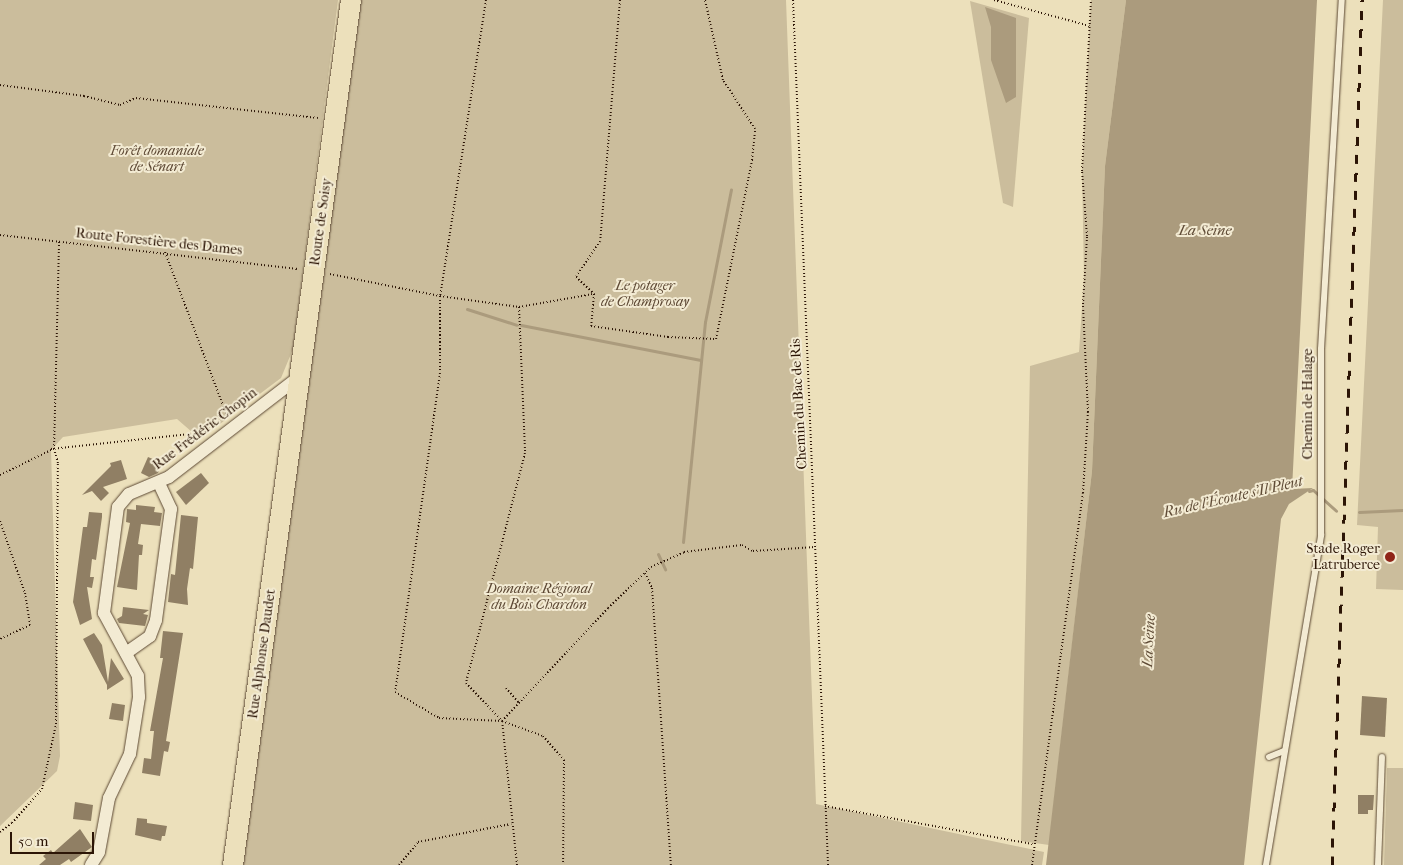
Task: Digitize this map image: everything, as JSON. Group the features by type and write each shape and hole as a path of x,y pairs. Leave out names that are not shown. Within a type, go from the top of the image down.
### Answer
{"main road":[{"name":"Route de Soisy","path":"291,443 351,0"},
{"name":"Rue Alphonse Daudet","path":"233,865 291,443"}],"street":[{"name":"Rue Frédéric Chopin","path":"92,865 99,852 109,798 132,742 140,688 126,653 104,613 118,507 129,494 160,483 299,377"},
{"path":"126,653 150,636 156,620 171,510 160,483"}],"lane":[{"name":"Chemin de Halage","path":"1266,865 1321,535 1321,349 1342,0"},
{"path":"1268,756 1284,751"},
{"path":"1378,865 1382,757"}],"path":[{"path":"486,0 440,296 440,373 395,692 439,718 502,721 543,736 564,760 563,865"},
{"path":"620,0 600,241 576,277 594,294 591,326 668,337 716,339 752,160 754,129 723,80 705,0"},
{"name":"Chemin du Bac de Ris","path":"793,0 828,865"},
{"path":"994,0 1090,26"},
{"path":"1032,865 1033,844 1083,494 1088,412 1082,304 1087,236 1082,171 1091,0"},
{"path":"0,85 84,96 120,105 136,98 335,120"},
{"name":"Route Forestière des Dames","path":"0,234 272,264 369,280 440,296 518,307 594,294"},
{"path":"0,832 12,824 42,789 56,724 58,463 52,449 59,241"},
{"path":"0,474 52,449 231,429 165,252"},
{"path":"517,865 511,824 502,721 466,682 525,453 518,307"},
{"path":"0,521 25,594 30,625 0,639"},
{"path":"502,721 645,573 684,552 742,545 753,551 815,547"},
{"path":"645,573 652,588 671,865"},
{"path":"506,688 519,703"},
{"path":"825,806 1033,844"},
{"path":"399,865 418,842 511,824"}],"green space":[{"name":"Forêt domaniale de Sénart","path":"0,0 338,0 293,349 281,378 200,439 177,419 63,437 51,450 60,756 57,771 0,826"},
{"name":"Domaine Régional du Bois Chardon","path":"351,0 786,0 816,804 1044,852 1042,865 233,865"},
{"path":"1091,0 1126,0 1105,166 1092,471 1049,845 1021,841 1030,366 1079,352 1084,277 1082,171"},
{"path":"1383,0 1403,0 1403,590 1376,589 1378,527 1357,525"},
{"path":"970,1 1029,18 1013,207 1003,203"},
{"path":"1387,768 1403,768 1403,865 1384,865"}],"water":[{"name":"La Seine","path":"1126,0 1317,0 1292,489 1313,488 1289,504 1281,519 1244,865 1046,865 1092,471 1105,166"},
{"path":"985,7 1016,18 1016,97 1006,103 991,60 991,27"}],"building":[{"path":"148,457 162,463 158,473 149,477 141,473"},
{"path":"121,460 127,479 103,487 109,493 101,501 92,491 82,495 111,466 110,463"},
{"path":"201,473 209,483 186,505 176,492"},
{"path":"136,505 155,507 154,512 162,513 160,526 141,524 138,544 143,545 142,555 139,555 137,590 117,587 130,523 126,522 127,509 136,510"},
{"path":"89,512 102,513 102,517 96,560 92,559 90,577 94,577 92,588 87,587 92,619 80,625 73,602 83,527 87,527"},
{"path":"181,515 198,517 193,569 190,568 187,589 188,605 168,602 171,574 175,575"},
{"path":"123,607 149,610 143,614 148,615 145,626 119,623 117,619 122,616"},
{"path":"163,631 183,633 166,741 170,742 168,752 164,751 160,776 142,773 144,758 151,759 154,731 150,731 163,658 160,658"},
{"path":"94,633 102,645 108,682 111,658 124,679 107,690 107,685 83,639"},
{"path":"1362,696 1387,698 1385,737 1360,735"},
{"path":"112,703 125,705 123,721 109,719"},
{"path":"1358,795 1374,795 1373,810 1368,810 1368,814 1358,814"},
{"path":"75,802 93,805 91,821 73,819"},
{"path":"137,818 147,819 147,823 167,826 165,836 162,836 161,841 135,835"},
{"path":"80,829 92,847 71,862 69,859 60,865 39,865 46,859 43,856 51,850 53,853"}],"waterway":[{"path":"683,542 705,322 731,190"},
{"path":"467,309 517,325"},
{"path":"521,325 701,360"},
{"name":"Ru de l'Écoute s'Il Pleut","path":"1309,491 1313,490 1336,511"},
{"name":"Ru de l'Écoute s'Il Pleut","path":"1359,512 1403,510"},
{"path":"658,554 665,569"}],"railway":[{"path":"1332,865 1362,0"}],"place":[{"name":"Stade Roger Latruberce","path":"1390,557"}],"park label":[{"name":"Le potager de Champrosay","path":"645,294"}]}
